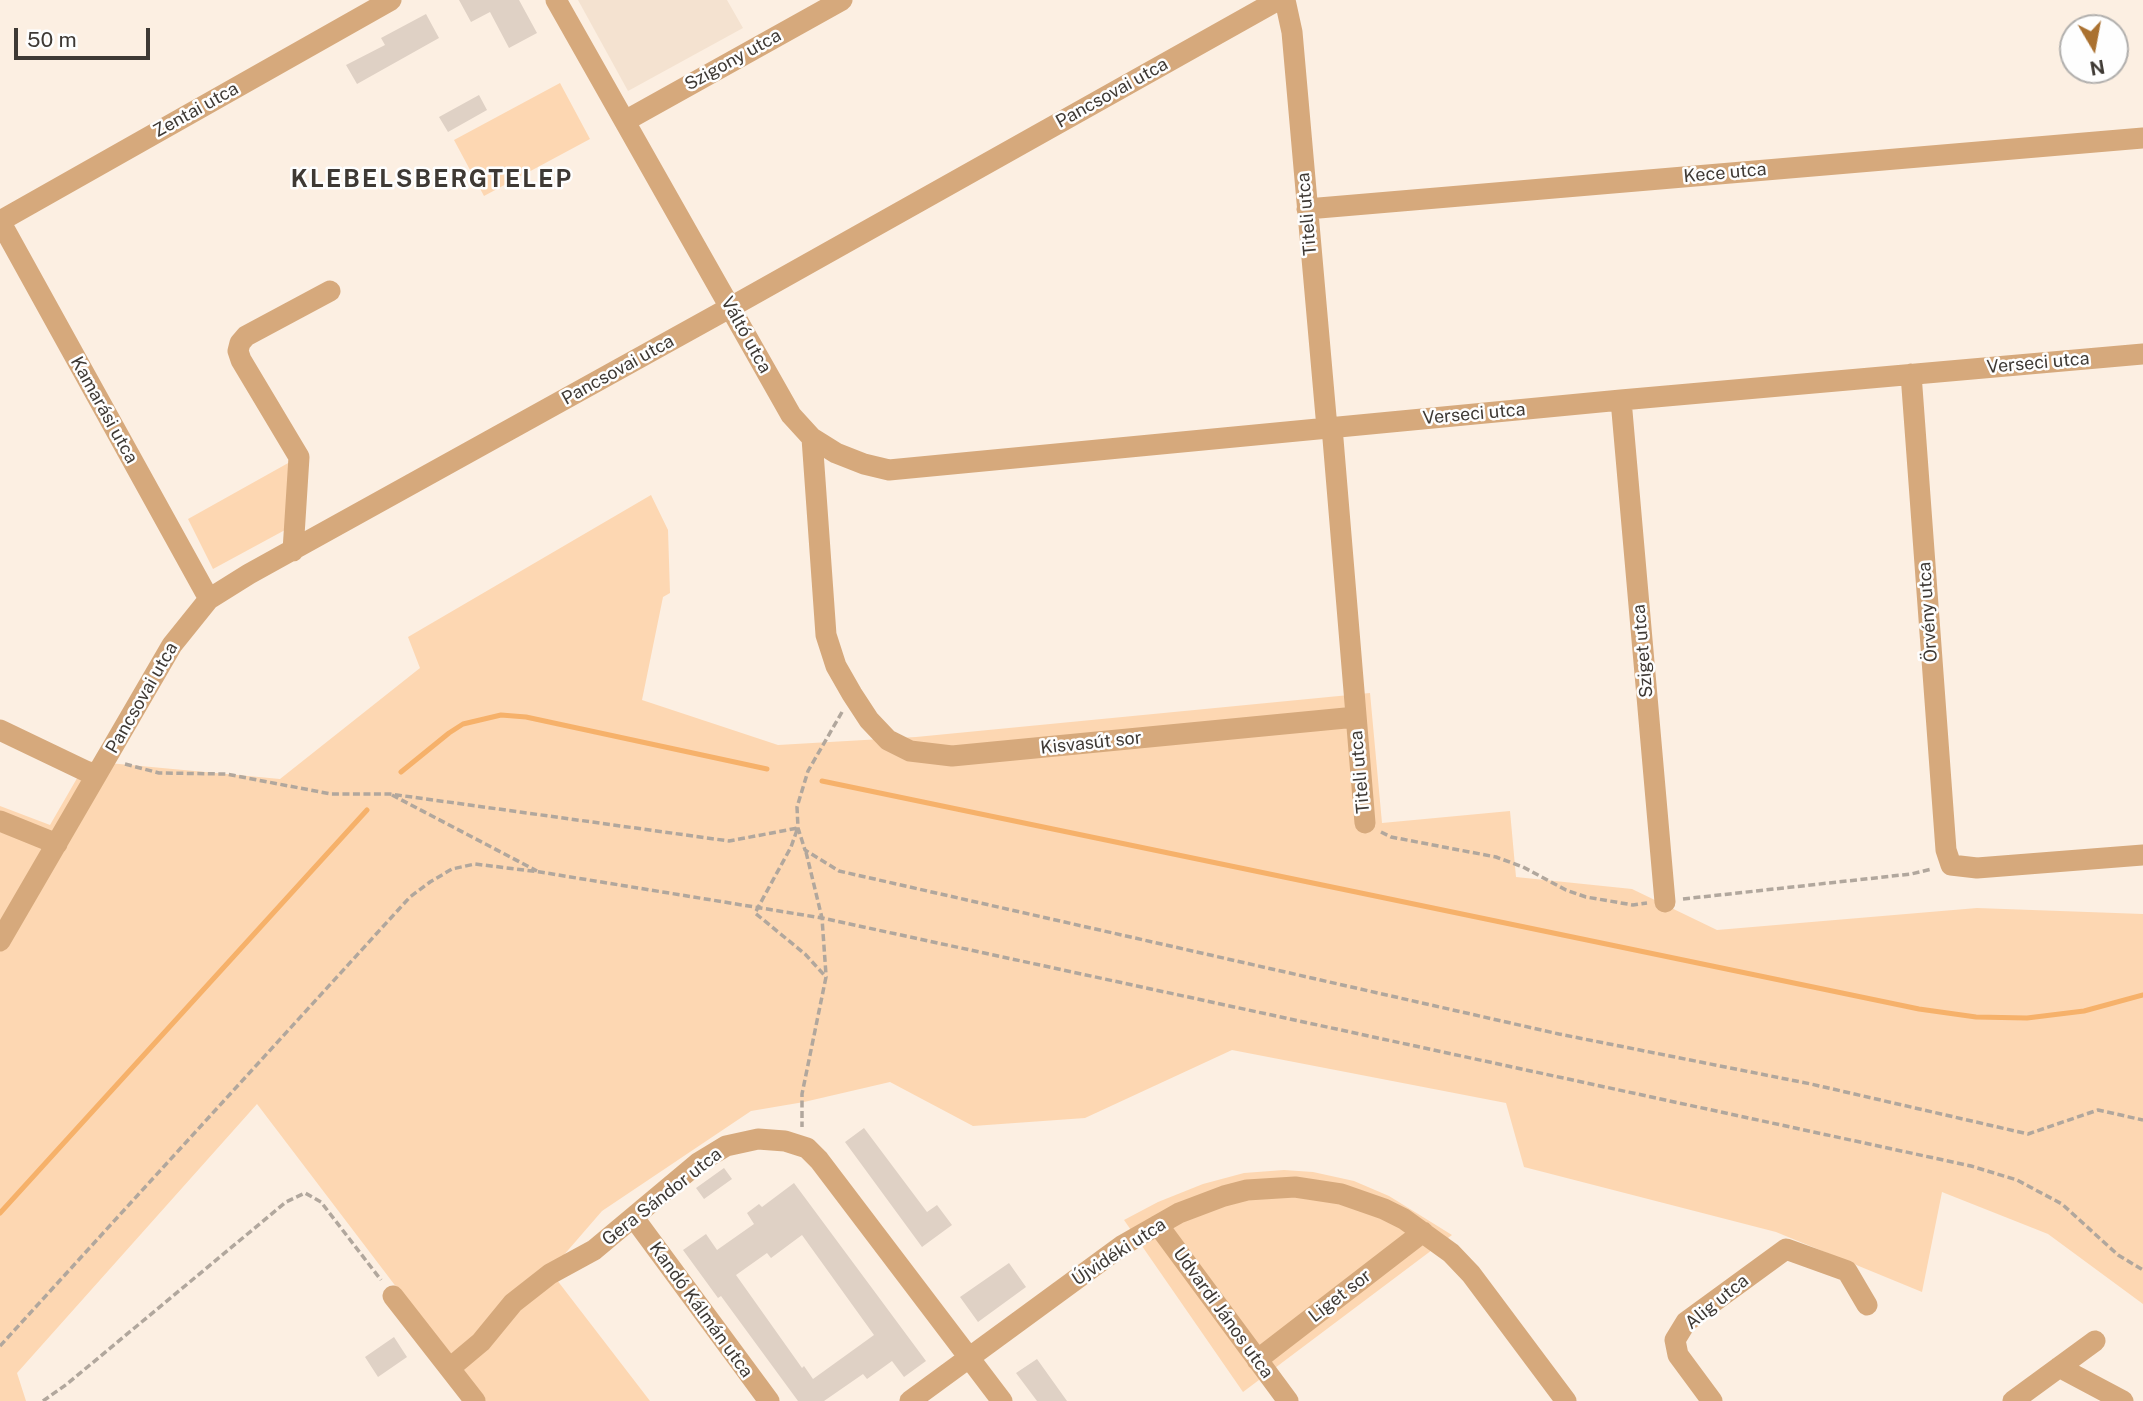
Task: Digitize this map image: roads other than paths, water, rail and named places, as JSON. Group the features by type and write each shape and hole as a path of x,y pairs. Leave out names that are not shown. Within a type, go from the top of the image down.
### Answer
{"street":[{"name":"Zentai utca","path":"0,221 391,0"},
{"name":"Váltó utca","path":"556,0 791,415 812,438"},
{"name":"Szigony utca","path":"625,121 842,0"},
{"name":"Pancsovai utca","path":"0,942 172,645 209,599 1278,0"},
{"name":"Titeli utca","path":"1285,0 1292,32 1365,823"},
{"name":"Kece utca","path":"1307,209 2143,138"},
{"name":"Kamarási utca","path":"0,221 209,599"},
{"path":"293,551 299,457 238,351 246,336 330,291"},
{"name":"Verseci utca","path":"812,438 836,453 889,470 1621,400 2143,354"},
{"name":"Örvény utca","path":"1911,374 1946,850 1951,865 1977,868 2143,855"},
{"name":"Sziget utca","path":"1621,400 1665,902"},
{"name":"Kisvasút sor","path":"812,438 825,635 836,666 852,694 869,720 888,740 910,751 952,757 1356,717"},
{"path":"0,730 101,768"},
{"path":"0,821 57,844"},
{"name":"Gera Sándor utca","path":"450,1368 481,1342 513,1303 550,1274 594,1250 698,1163 726,1146 758,1139 785,1141 807,1148 819,1160 971,1358"},
{"name":"Újvidéki utca","path":"910,1401 1123,1245 1158,1225 1201,1203 1224,1196 1259,1189 1295,1187 1363,1200 1404,1219 1451,1253 1471,1274 1566,1401"},
{"name":"Kandó Kálmán utca","path":"634,1218 769,1401"},
{"name":"Udvardi János utca","path":"1158,1225 1288,1401"},
{"name":"Liget sor","path":"1257,1360 1423,1232"},
{"name":"Alig utca","path":"1712,1401 1678,1354 1675,1340 1686,1322 1786,1249 1847,1271 1867,1305"},
{"path":"393,1296 475,1401"},
{"path":"2013,1401 2095,1341"},
{"path":"971,1358 1002,1401"},
{"path":"2059,1367 2123,1401"}],"waterway":[{"path":"401,772 463,724 501,715 526,717 767,769"},
{"path":"822,781 1919,1009 1976,1017 2027,1018 2084,1011 2143,995"},
{"path":"0,1213 367,810"}],"district":[{"name":"KLEBELSBERGTELEP","path":"432,180"}]}
